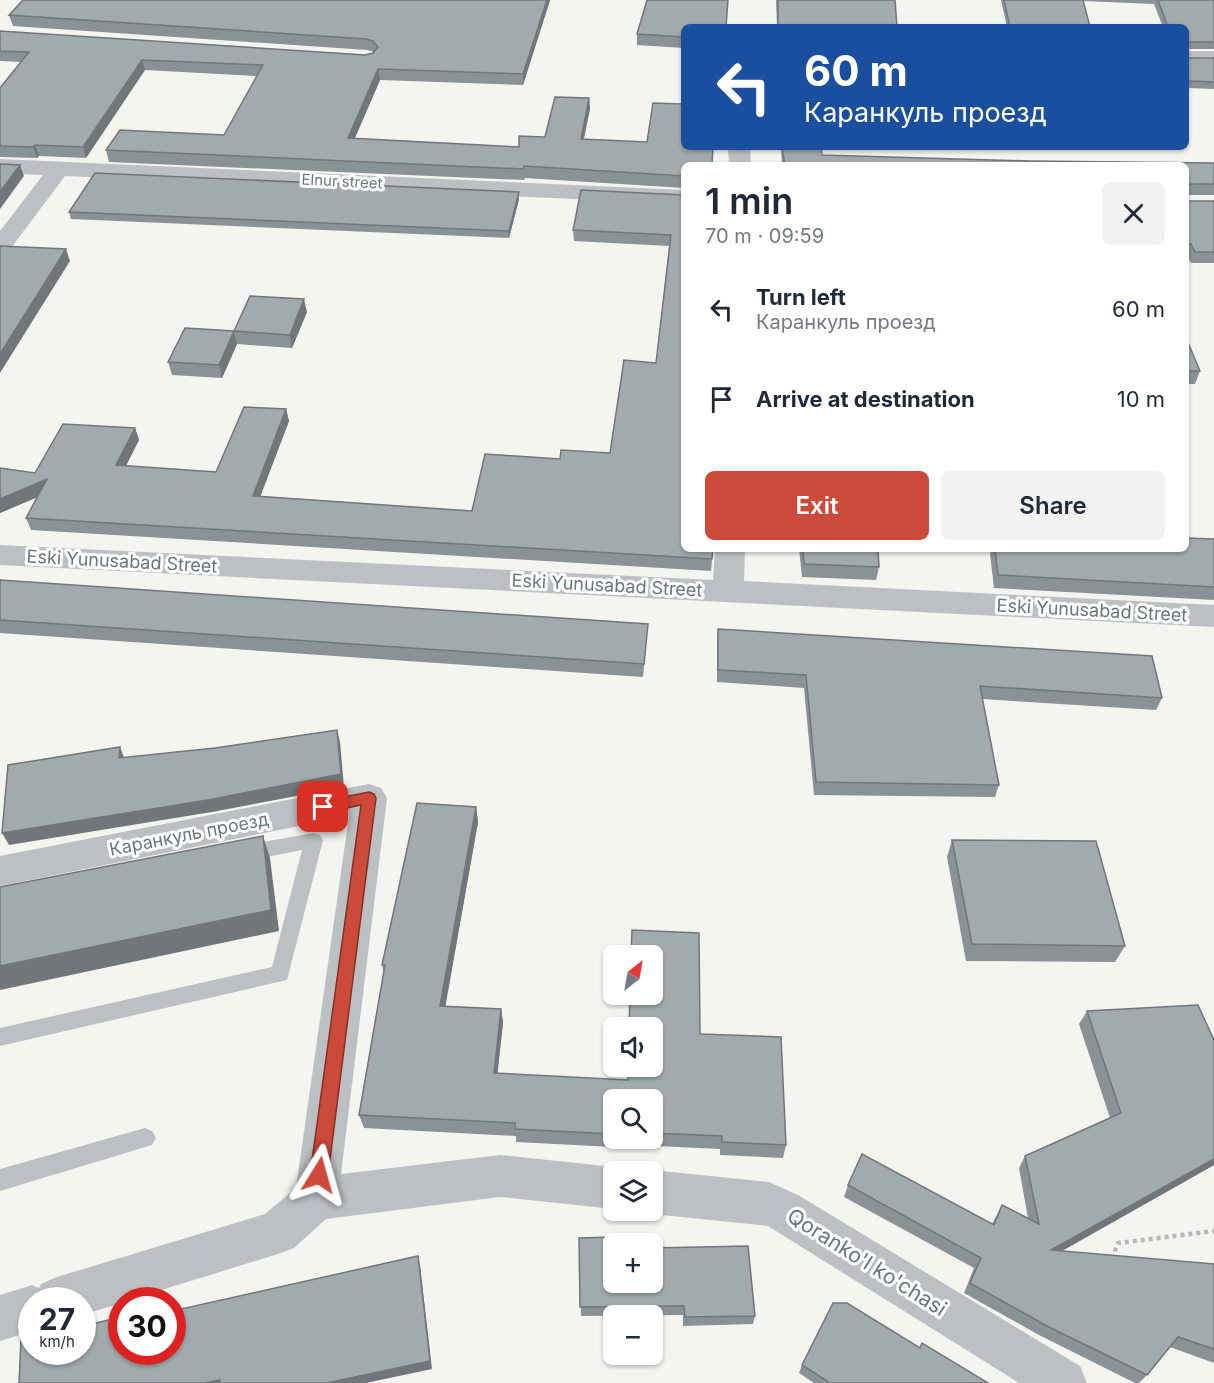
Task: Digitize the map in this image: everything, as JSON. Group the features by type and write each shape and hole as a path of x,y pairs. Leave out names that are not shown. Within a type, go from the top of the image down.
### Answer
{"street":[{"path":"1189,57 1214,57"},
{"name":"Elnur street","path":"0,166 681,196"},
{"path":"0,247 59,169"},
{"path":"728,591 730,552"},
{"name":"Eski Yunusabad Street","path":"0,555 1214,616"},
{"name":"Каранкуль проезд","path":"0,871 369,798 316,1199"},
{"path":"96,1288 278,1232 316,1199 500,1176 603,1187"},
{"name":"Qoranko'l ko'chasi","path":"663,1193 769,1204 783,1210 1063,1383"},
{"path":"0,1318 18,1312"}],"lane":[{"path":"0,1037 280,974 314,840 233,856"},
{"path":"0,1180 145,1138"}],"path":[{"path":"1110,1264 1119,1243 1214,1231"}],"building":[{"path":"23,0 547,0 523,74 378,69 348,138 519,147 519,136 545,137 555,97 589,98 581,139 647,142 653,103 681,104 681,150 713,150 712,162 681,162 681,176 524,166 523,169 106,150 120,130 224,135 263,65 142,60 83,147 0,146 0,88 29,52 0,51 0,31 365,55 373,53 378,47 373,41 366,39 9,15"},
{"path":"647,0 728,0 726,24 681,24 681,37 637,34"},
{"path":"778,0 895,0 897,24 778,24"},
{"path":"1004,0 1083,0 1089,24 1009,24"},
{"path":"1158,0 1214,0 1214,42 1189,42 1189,24 1167,24"},
{"path":"1189,58 1214,58 1214,82 1189,81"},
{"path":"782,150 821,150 822,155 1122,162 784,162"},
{"path":"1189,163 1214,163 1214,184 1189,184"},
{"path":"0,164 20,165 0,192"},
{"path":"95,173 519,192 509,231 69,212"},
{"path":"581,190 681,195 681,552 713,552 712,559 26,518 47,479 0,499 0,468 35,473 63,424 135,428 116,465 216,472 244,407 286,409 253,496 472,511 485,454 560,459 561,450 610,453 624,360 656,363 671,235 573,230"},
{"path":"1189,201 1214,201 1214,252 1195,252 1189,244"},
{"path":"0,246 66,249 0,354"},
{"path":"250,296 304,299 290,335 234,331"},
{"path":"185,328 234,331 219,365 168,362"},
{"path":"1189,345 1200,371 1189,371"},
{"path":"1189,538 1214,539 1214,587 998,575 995,552 1189,552"},
{"path":"803,552 878,552 879,567 804,564"},
{"path":"0,580 648,624 644,664 0,620"},
{"path":"718,629 1152,656 1162,698 980,686 999,785 816,782 806,675 718,670"},
{"path":"337,730 341,774 208,800 2,833 8,765 120,747 119,758 215,748"},
{"path":"417,803 476,807 440,1006 501,1009 494,1073 628,1080 628,1077 663,1077 663,1017 629,1017 630,1005 663,1005 663,945 631,945 632,930 699,933 700,1034 781,1037 786,1145 722,1142 722,1136 663,1133 663,1089 603,1089 603,1133 515,1129 515,1123 359,1115 385,965 382,965"},
{"path":"263,836 271,910 0,966 0,887"},
{"path":"952,840 1096,841 1125,946 972,944"},
{"path":"1198,1005 1214,1040 1214,1159 1051,1250 1214,1264 1214,1349 1178,1337 1147,1375 1047,1326 970,1283 981,1258 848,1185 862,1154 994,1225 1002,1205 1039,1224 1025,1156 1121,1113 1087,1011"},
{"path":"603,1237 603,1293 663,1293 663,1248 748,1246 755,1316 685,1317 684,1306 580,1307 579,1238"},
{"path":"418,1256 430,1361 327,1383 220,1383 220,1380 205,1383 19,1383 20,1365 96,1365 96,1323 108,1320 108,1365 186,1365 186,1308"},
{"path":"833,1303 847,1303 920,1348 922,1343 988,1383 830,1383 802,1365"}],"route":[{"path":"319,1175 369,798 323,807"}]}
